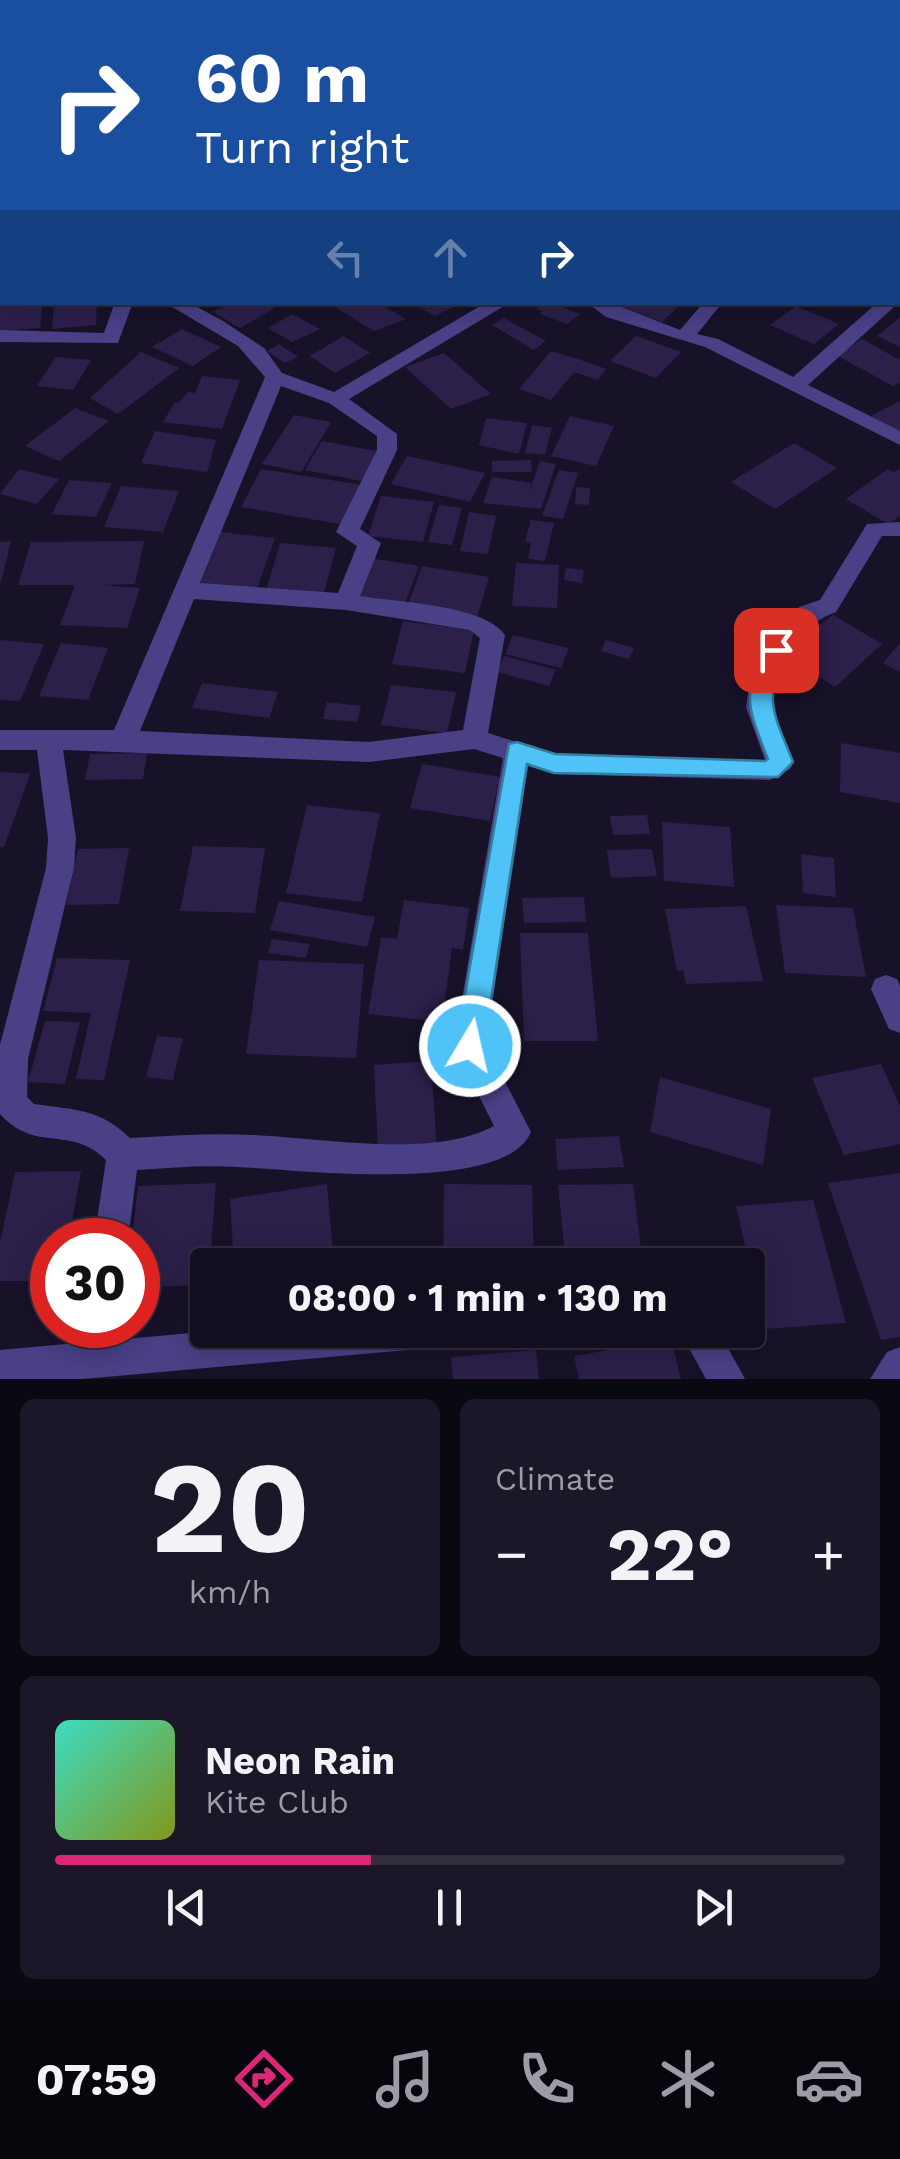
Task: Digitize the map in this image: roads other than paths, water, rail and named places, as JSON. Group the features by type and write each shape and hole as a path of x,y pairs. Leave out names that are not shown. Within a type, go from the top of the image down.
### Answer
{"street":[{"path":"0,336 111,339 123,305"},
{"path":"178,305 252,346 269,363 275,376 336,400 388,434 387,450 347,532 370,543 346,602"},
{"path":"336,400 406,354 496,305"},
{"path":"599,305 613,313 711,343 900,439"},
{"path":"684,337 711,305"},
{"path":"794,387 890,305"},
{"path":"124,740 275,376"},
{"path":"0,740 124,740 369,752 474,739 554,764 713,767 752,772 778,767 779,753 759,707 762,678 776,650 807,612 828,606 875,529 900,529"},
{"path":"183,590 346,602 476,623 492,634 474,739"},
{"path":"48,738 62,838 60,868 12,1059 11,1103 26,1118 98,1129 123,1154 226,1150 310,1158 472,1154 500,1144 515,1132 470,1046 517,751"},
{"path":"886,989 900,1020"},
{"path":"113,1218 123,1154"},
{"path":"160,1340 190,1339"},
{"path":"0,1368 74,1348"},
{"path":"707,1348 727,1379"},
{"path":"888,1379 900,1365"}]}
